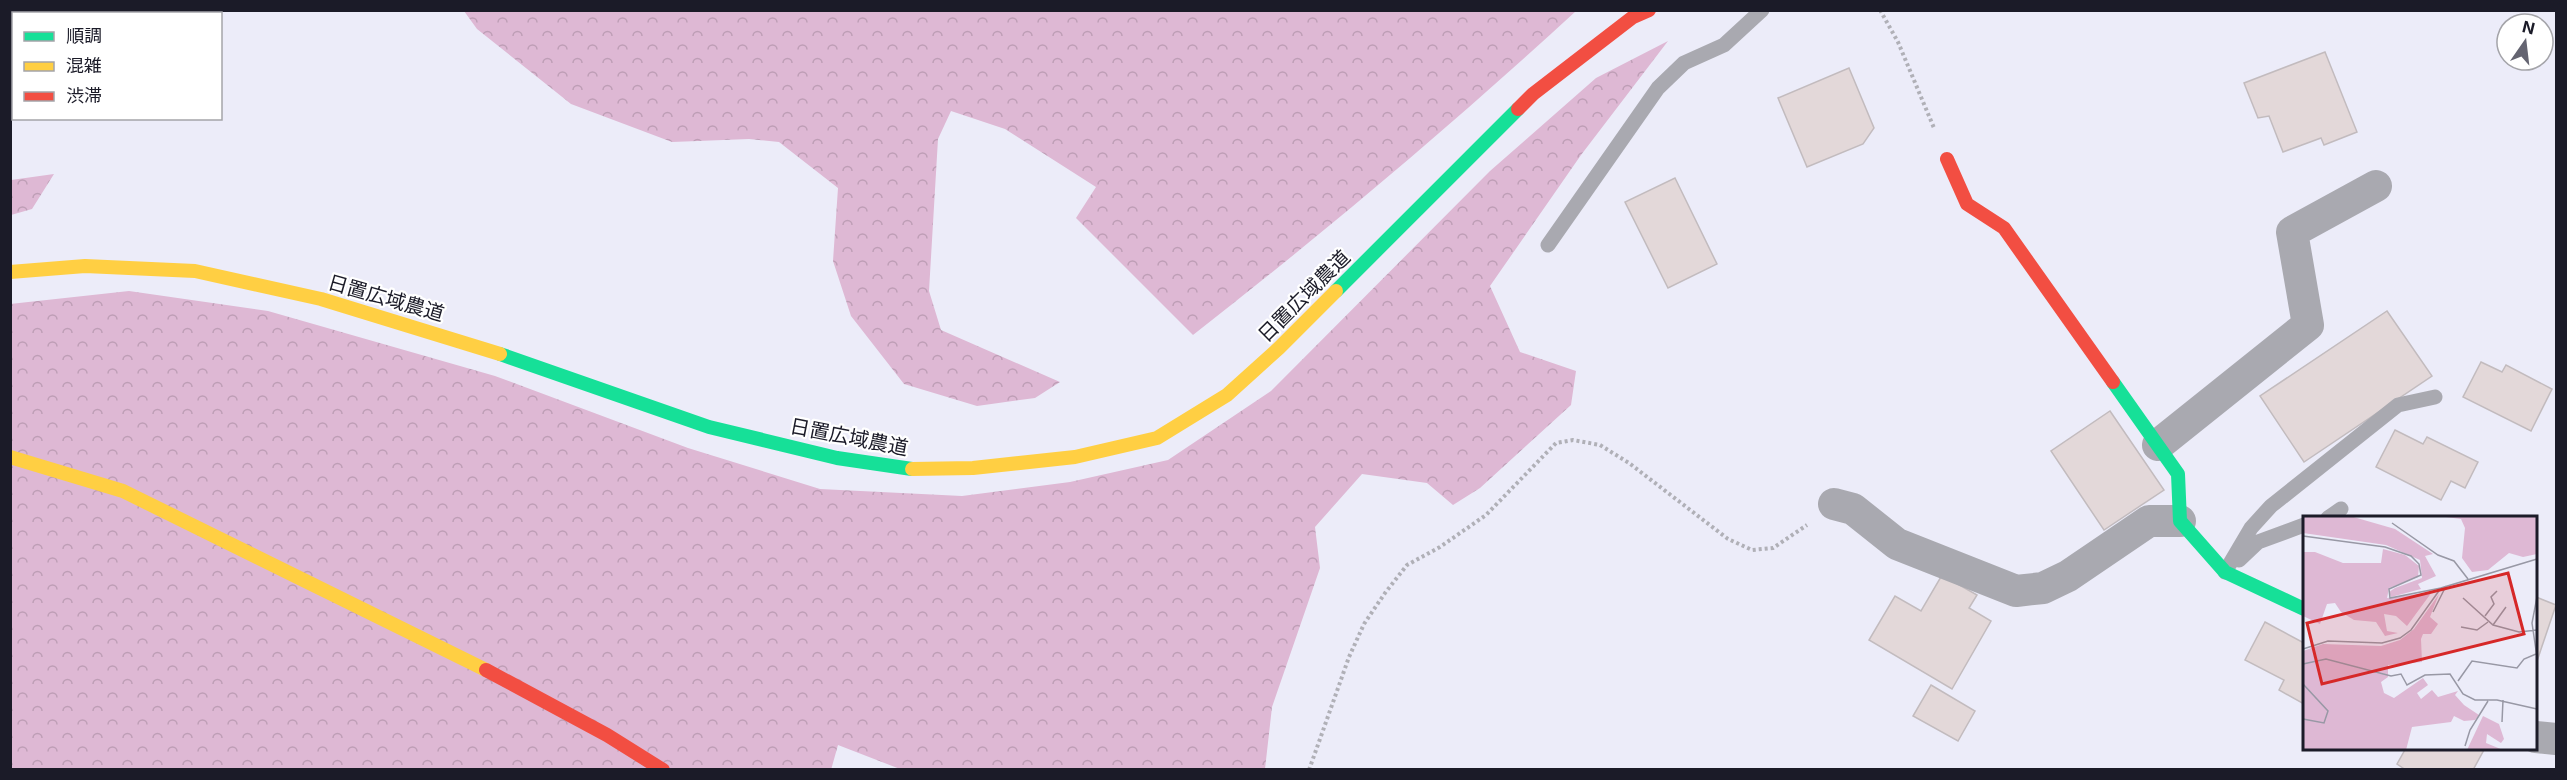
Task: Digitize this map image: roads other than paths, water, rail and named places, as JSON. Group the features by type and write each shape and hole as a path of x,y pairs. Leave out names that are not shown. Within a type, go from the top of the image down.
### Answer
{"street":[{"name":"日置広域農道","path":"10,272 85,266 195,271 321,299 456,339 709,427 837,458 904,469 973,468 1075,457 1157,438 1227,396 1288,340 1533,94 1633,17 1649,10"},
{"path":"1947,159 1967,204 2004,228 2178,474 2180,521 2225,572 2303,609"},
{"path":"2158,445 2308,325 2292,232 2376,186"},
{"path":"10,457 123,491 495,674 607,735 663,770"},
{"path":"1834,504 1853,509 1897,544 2016,591 2043,588 2068,576 2149,521 2180,521"},
{"path":"2537,737 2556,739"}],"lane":[{"path":"1548,245 1626,130 1658,88 1684,63 1724,45 1762,10"},
{"path":"2225,572 2251,528 2271,506 2398,405 2435,397"},
{"path":"2225,572 2258,542 2303,525"}]}
